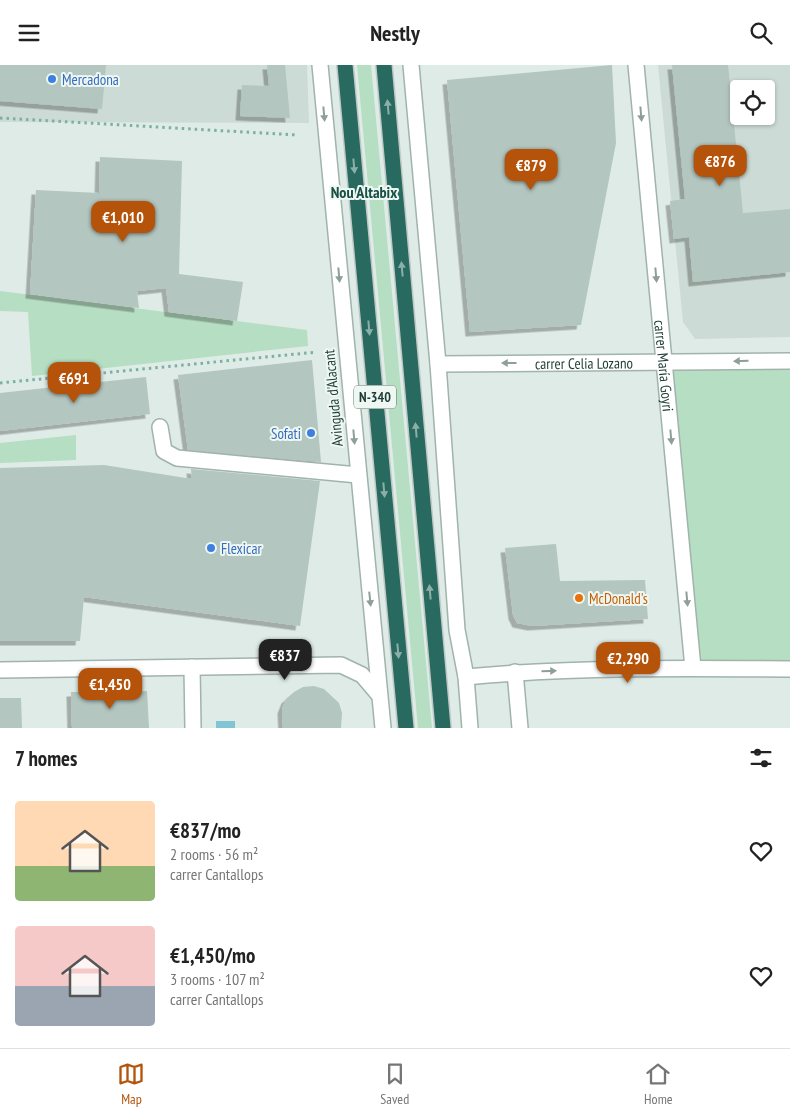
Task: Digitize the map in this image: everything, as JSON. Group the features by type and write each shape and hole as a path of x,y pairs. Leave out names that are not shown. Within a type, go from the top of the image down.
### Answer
{"highway":[{"name":"N-340","path":"345,65 406,728"},
{"name":"N-340","path":"384,65 443,728"}],"street":[{"name":"Avinguda d'Alacant","path":"320,65 383,728"},
{"path":"411,65 438,364 457,630 466,677 470,728"},
{"name":"carrer María Goyri","path":"636,65 693,668"},
{"name":"carrer Celia Lozano","path":"438,364 790,361"},
{"path":"160,427 164,451 176,458 358,475"},
{"path":"0,670 341,665 362,675 379,696"},
{"path":"192,667 193,728"},
{"path":"466,677 515,672 693,668 790,669"},
{"path":"515,672 520,728"}],"path":[{"path":"0,117 297,135"},
{"path":"0,383 317,352"}],"shaded area":[{"path":"0,65 307,65 309,123 0,122"},
{"path":"658,65 790,65 790,337 695,339 683,322"}],"green space":[{"path":"357,65 371,65 432,728 418,728"},
{"path":"0,291 307,330 308,346 32,376 28,312 0,311"},
{"path":"790,361 790,669 693,668 664,362"},
{"path":"76,435 76,460 0,463 0,443"}],"water":[{"path":"216,721 235,721 235,728 216,728"}],"building":[{"name":"Mercadona","path":"0,65 106,65 102,109 0,101"},
{"path":"267,65 285,65 290,118 240,116 242,85 269,86"},
{"path":"612,65 616,143 581,325 470,332 447,80"},
{"path":"672,65 728,65 730,125 734,125 743,213 790,209 790,272 693,282 689,237 674,239 670,201 685,199"},
{"path":"100,157 182,161 179,274 243,282 237,321 169,312 166,288 137,291 139,308 30,294 36,190 99,193"},
{"path":"312,360 321,462 188,450 178,375"},
{"path":"146,377 150,414 0,431 0,393"},
{"path":"104,465 192,479 191,469 320,481 300,626 84,597 80,641 0,641 0,468"},
{"name":"McDonald's","path":"556,544 560,581 645,580 648,619 532,626 517,623 513,615 505,548"},
{"path":"314,686 324,689 339,703 342,713 341,728 283,728 282,709 286,699 303,687"},
{"path":"147,691 149,728 72,728 71,692"},
{"path":"0,698 21,698 22,728 0,728"}],"place":[{"name":"Mercadona","path":"52,79"},
{"name":"Sofati","path":"311,433"},
{"name":"Flexicar","path":"211,548"},
{"name":"McDonald's","path":"579,598"}],"district":[{"name":"Nou Altabix","path":"364,192"}]}
